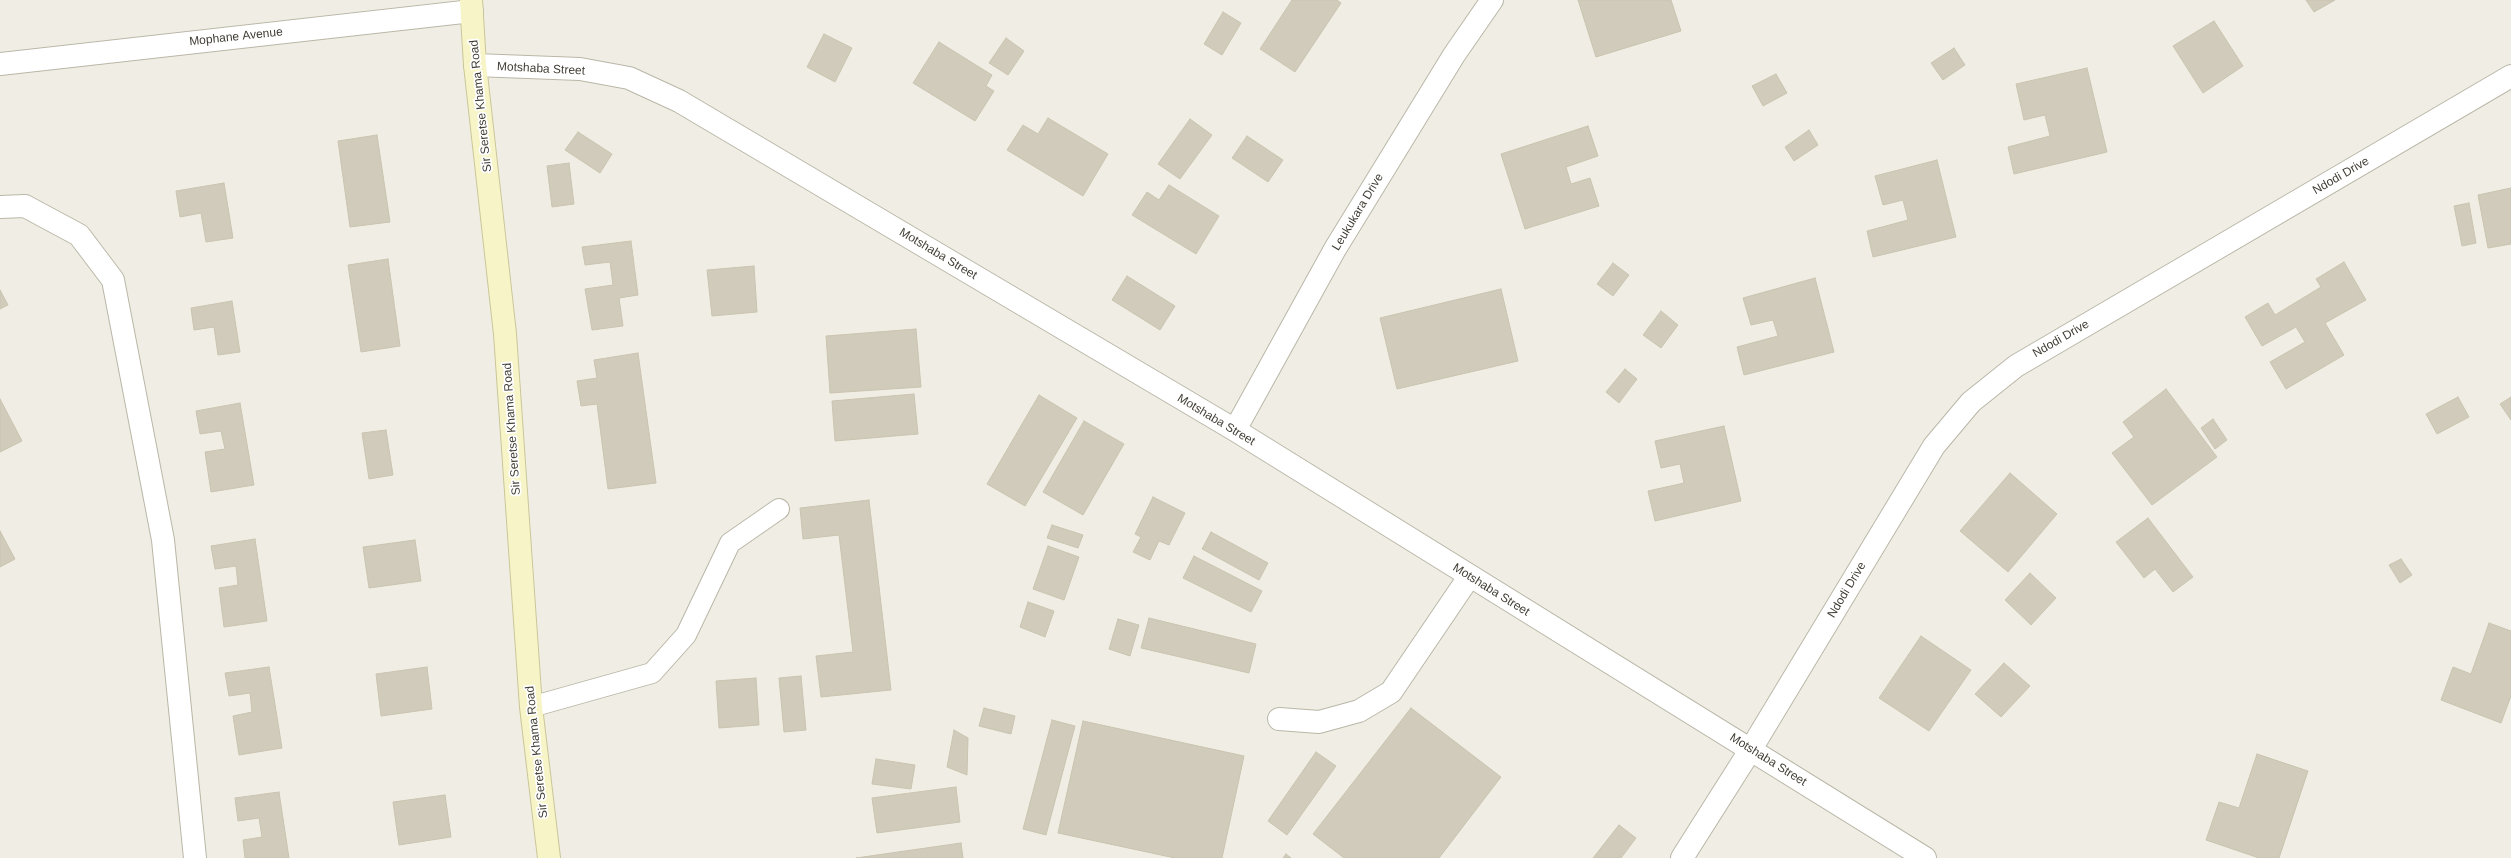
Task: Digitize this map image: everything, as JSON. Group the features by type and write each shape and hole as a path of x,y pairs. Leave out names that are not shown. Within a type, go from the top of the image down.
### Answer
{"main road":[{"name":"Sir Seretse Khama Road","path":"472,5 475,65 505,334 531,707 548,858"}],"street":[{"name":"Leukukara Drive","path":"1235,430 1335,249 1454,55 1492,0"},
{"name":"Mophane Avenue","path":"0,64 472,5"},
{"name":"Motshaba Street","path":"475,65 580,69 629,78 679,101 1235,430 1469,577 1926,858"},
{"name":"Ndodi Drive","path":"1682,858 1751,749 1934,446 1971,402 2023,362 2511,76"},
{"path":"0,207 26,206 79,236 113,280 162,540 195,858"},
{"path":"1280,719 1319,722 1359,711 1391,692 1469,577"}],"lane":[{"path":"531,707 652,673 686,635 730,543 779,509"}],"building":[{"path":"1292,0 1337,0 1341,3 1295,72 1260,49"},
{"path":"1578,0 1671,0 1681,31 1596,57"},
{"path":"2306,0 2335,0 2314,12"},
{"path":"1223,12 1241,23 1222,55 1204,44"},
{"path":"2214,21 2243,66 2203,93 2173,46"},
{"path":"824,34 852,48 835,82 807,67"},
{"path":"1006,38 1024,51 1008,75 989,63"},
{"path":"939,42 992,75 986,86 994,91 975,121 913,83"},
{"path":"1954,48 1965,65 1943,80 1931,63"},
{"path":"2087,68 2107,152 2014,174 2008,147 2050,136 2045,115 2024,120 2016,84"},
{"path":"1776,74 1787,93 1763,106 1752,86"},
{"path":"1048,118 1108,154 1083,196 1007,150 1023,125 1038,134"},
{"path":"1190,119 1212,135 1180,179 1158,164"},
{"path":"1588,126 1598,156 1566,167 1571,184 1590,178 1599,206 1525,229 1501,154"},
{"path":"1809,130 1818,145 1794,161 1785,147"},
{"path":"578,132 612,154 600,173 565,150"},
{"path":"377,135 390,222 350,227 338,141"},
{"path":"1247,136 1283,160 1268,182 1232,158"},
{"path":"1937,160 1956,237 1873,257 1867,231 1908,220 1903,200 1883,205 1875,176"},
{"path":"569,163 574,204 552,207 547,166"},
{"path":"224,183 233,238 206,242 201,213 180,217 176,191"},
{"path":"1169,185 1219,216 1196,254 1132,215 1147,192 1159,200"},
{"path":"2511,188 2511,244 2488,248 2478,195"},
{"path":"2469,203 2476,243 2462,246 2454,206"},
{"path":"631,241 638,295 619,298 623,326 592,330 585,289 613,285 610,262 585,265 582,247"},
{"path":"388,259 400,346 361,352 348,265"},
{"path":"2344,262 2366,300 2325,323 2344,355 2286,389 2270,362 2305,342 2296,327 2262,346 2245,317 2268,303 2275,315 2321,287 2316,279"},
{"path":"1613,263 1629,275 1613,296 1597,284"},
{"path":"754,266 757,312 712,316 707,270"},
{"path":"1127,276 1175,306 1160,330 1112,300"},
{"path":"1815,278 1834,352 1744,375 1737,347 1778,336 1773,320 1751,325 1743,298"},
{"path":"1501,289 1518,361 1397,389 1380,318"},
{"path":"0,290 8,305 0,309"},
{"path":"232,301 240,352 218,355 214,327 194,330 191,308"},
{"path":"1661,311 1678,325 1661,348 1643,335"},
{"path":"916,329 921,387 830,393 826,336"},
{"path":"638,353 656,483 608,489 597,404 581,406 577,381 597,378 594,360"},
{"path":"1625,369 1637,379 1619,403 1606,392"},
{"path":"2166,389 2217,457 2152,505 2112,453 2134,437 2123,422"},
{"path":"914,394 918,434 835,441 832,401"},
{"path":"1039,395 1077,418 1025,506 987,484"},
{"path":"2458,397 2469,417 2437,434 2426,414"},
{"path":"2511,397 2511,420 2500,404"},
{"path":"0,399 22,441 0,452"},
{"path":"240,403 254,485 211,492 205,452 225,449 221,431 200,434 196,411"},
{"path":"2213,419 2227,440 2215,449 2201,428"},
{"path":"1084,421 1124,444 1083,515 1043,492"},
{"path":"1724,426 1741,501 1655,521 1648,491 1684,483 1680,464 1661,468 1655,441"},
{"path":"386,430 393,475 369,479 362,433"},
{"path":"2010,473 2057,514 2008,572 1960,531"},
{"path":"1153,497 1185,513 1169,545 1159,541 1150,560 1133,552 1141,537 1135,534"},
{"path":"869,500 891,690 821,697 816,656 853,652 839,535 803,539 800,508"},
{"path":"2148,518 2193,577 2173,592 2155,569 2144,578 2116,542"},
{"path":"1052,525 1083,535 1078,548 1047,538"},
{"path":"0,531 15,559 0,567"},
{"path":"1211,532 1268,563 1259,580 1202,549"},
{"path":"255,539 267,621 224,627 219,588 238,585 236,566 215,569 211,546"},
{"path":"415,540 421,581 369,588 363,547"},
{"path":"1048,546 1079,557 1064,600 1033,589"},
{"path":"1194,556 1262,591 1251,612 1183,578"},
{"path":"2401,559 2412,575 2400,583 2389,565"},
{"path":"2030,573 2056,598 2031,625 2005,600"},
{"path":"1028,602 1054,611 1045,637 1020,627"},
{"path":"1149,618 1256,644 1249,673 1141,648"},
{"path":"1118,619 1139,625 1130,656 1109,649"},
{"path":"2489,623 2511,631 2511,696 2501,723 2441,700 2453,667 2471,674"},
{"path":"1921,636 1971,670 1929,731 1879,698"},
{"path":"2004,663 2030,686 2001,717 1975,694"},
{"path":"269,667 282,748 239,755 233,716 252,712 250,693 229,696 225,673"},
{"path":"427,667 432,709 381,716 376,674"},
{"path":"801,676 806,730 784,732 779,678"},
{"path":"756,678 759,725 719,728 716,681"},
{"path":"984,708 1015,716 1011,734 979,726"},
{"path":"1411,708 1501,777 1439,858 1344,858 1313,834"},
{"path":"1052,720 1075,726 1046,835 1023,829"},
{"path":"1083,721 1244,756 1222,858 1175,858 1058,833"},
{"path":"954,730 968,738 967,775 947,767"},
{"path":"1316,752 1336,766 1287,835 1268,821"},
{"path":"2257,754 2308,771 2279,858 2259,858 2206,840 2219,802 2239,808"},
{"path":"876,759 915,765 911,789 872,784"},
{"path":"956,787 960,822 877,833 872,798"},
{"path":"279,792 289,858 245,858 243,840 262,837 259,818 238,821 235,798"},
{"path":"445,795 451,837 399,845 393,802"},
{"path":"1619,825 1636,838 1621,858 1593,858"},
{"path":"961,843 963,858 856,858"},
{"path":"1286,854 1291,858 1283,858"}]}
